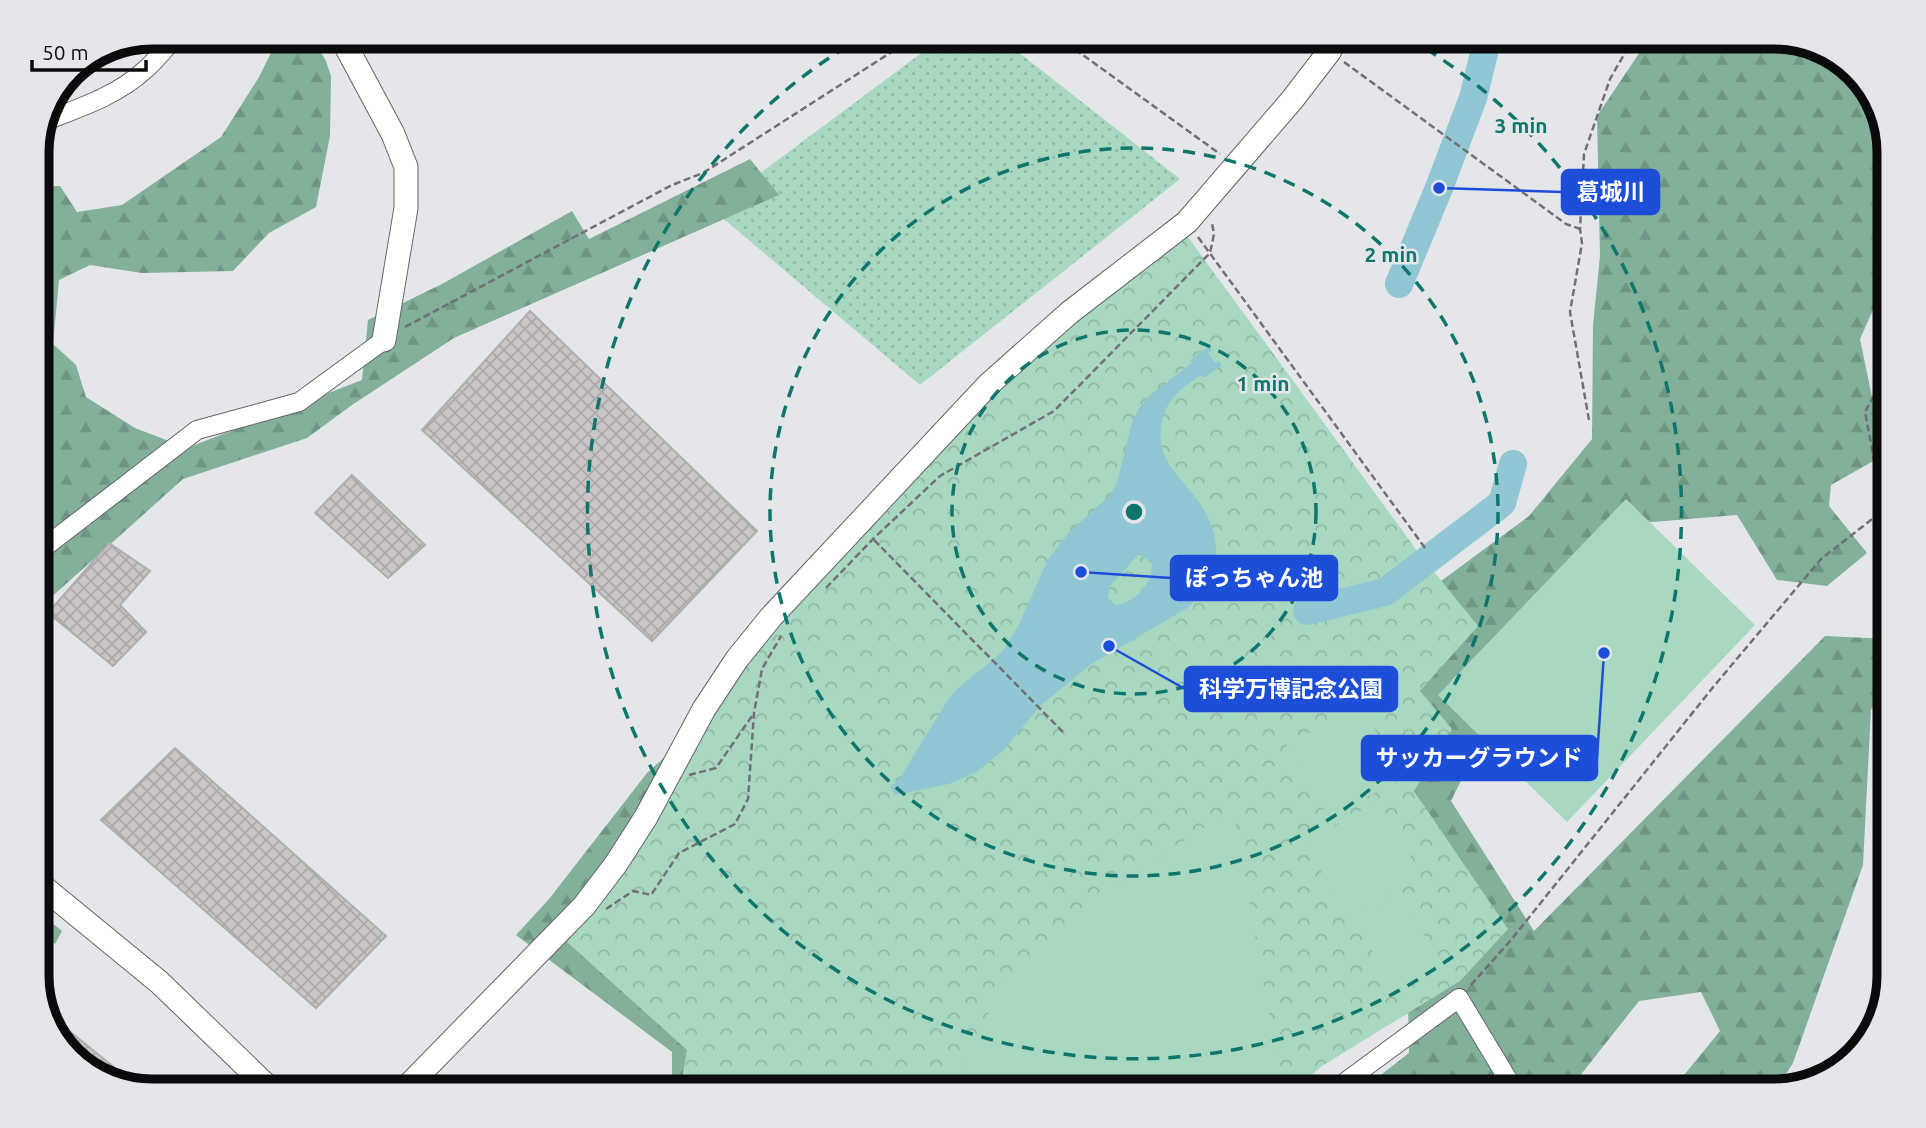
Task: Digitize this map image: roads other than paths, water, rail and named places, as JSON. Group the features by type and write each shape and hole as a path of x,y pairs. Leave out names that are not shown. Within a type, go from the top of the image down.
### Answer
{"street":[{"path":"56,117 100,100 129,83 164,49"},
{"path":"49,544 197,430 299,402 384,340 406,208 406,167 393,134 347,49"},
{"path":"415,1079 584,906 646,817 704,709 737,659 771,617 1019,355 1187,222 1293,100 1329,49"},
{"path":"49,892 159,982 260,1079"},
{"path":"1349,1079 1459,998 1508,1079"}],"water":[{"path":"1209,346 1212,350 1208,353 1215,363 1219,361 1222,365 1204,378 1201,375 1186,385 1169,403 1161,428 1161,439 1166,457 1205,511 1212,526 1216,554 1214,567 1200,594 1189,607 1090,665 1040,706 1004,750 975,773 949,784 895,795 890,787 900,778 949,698 1001,653 1018,627 1047,561 1069,532 1109,496 1117,483 1132,422 1140,407 1150,395 1192,363 1190,360","holes":["1138,555 1152,564 1146,585 1129,601 1115,605 1108,597 1110,586"]}],"waterway":[{"path":"1399,284 1473,98 1485,49"},
{"path":"1307,611 1385,592 1502,503 1513,464"}],"place":[{"name":"葛城川","path":"1439,188"},
{"name":"ぽっちゃん池","path":"1081,572"},
{"name":"科学万博記念公園","path":"1109,646"},
{"name":"サッカーグラウンド","path":"1604,653"}]}
